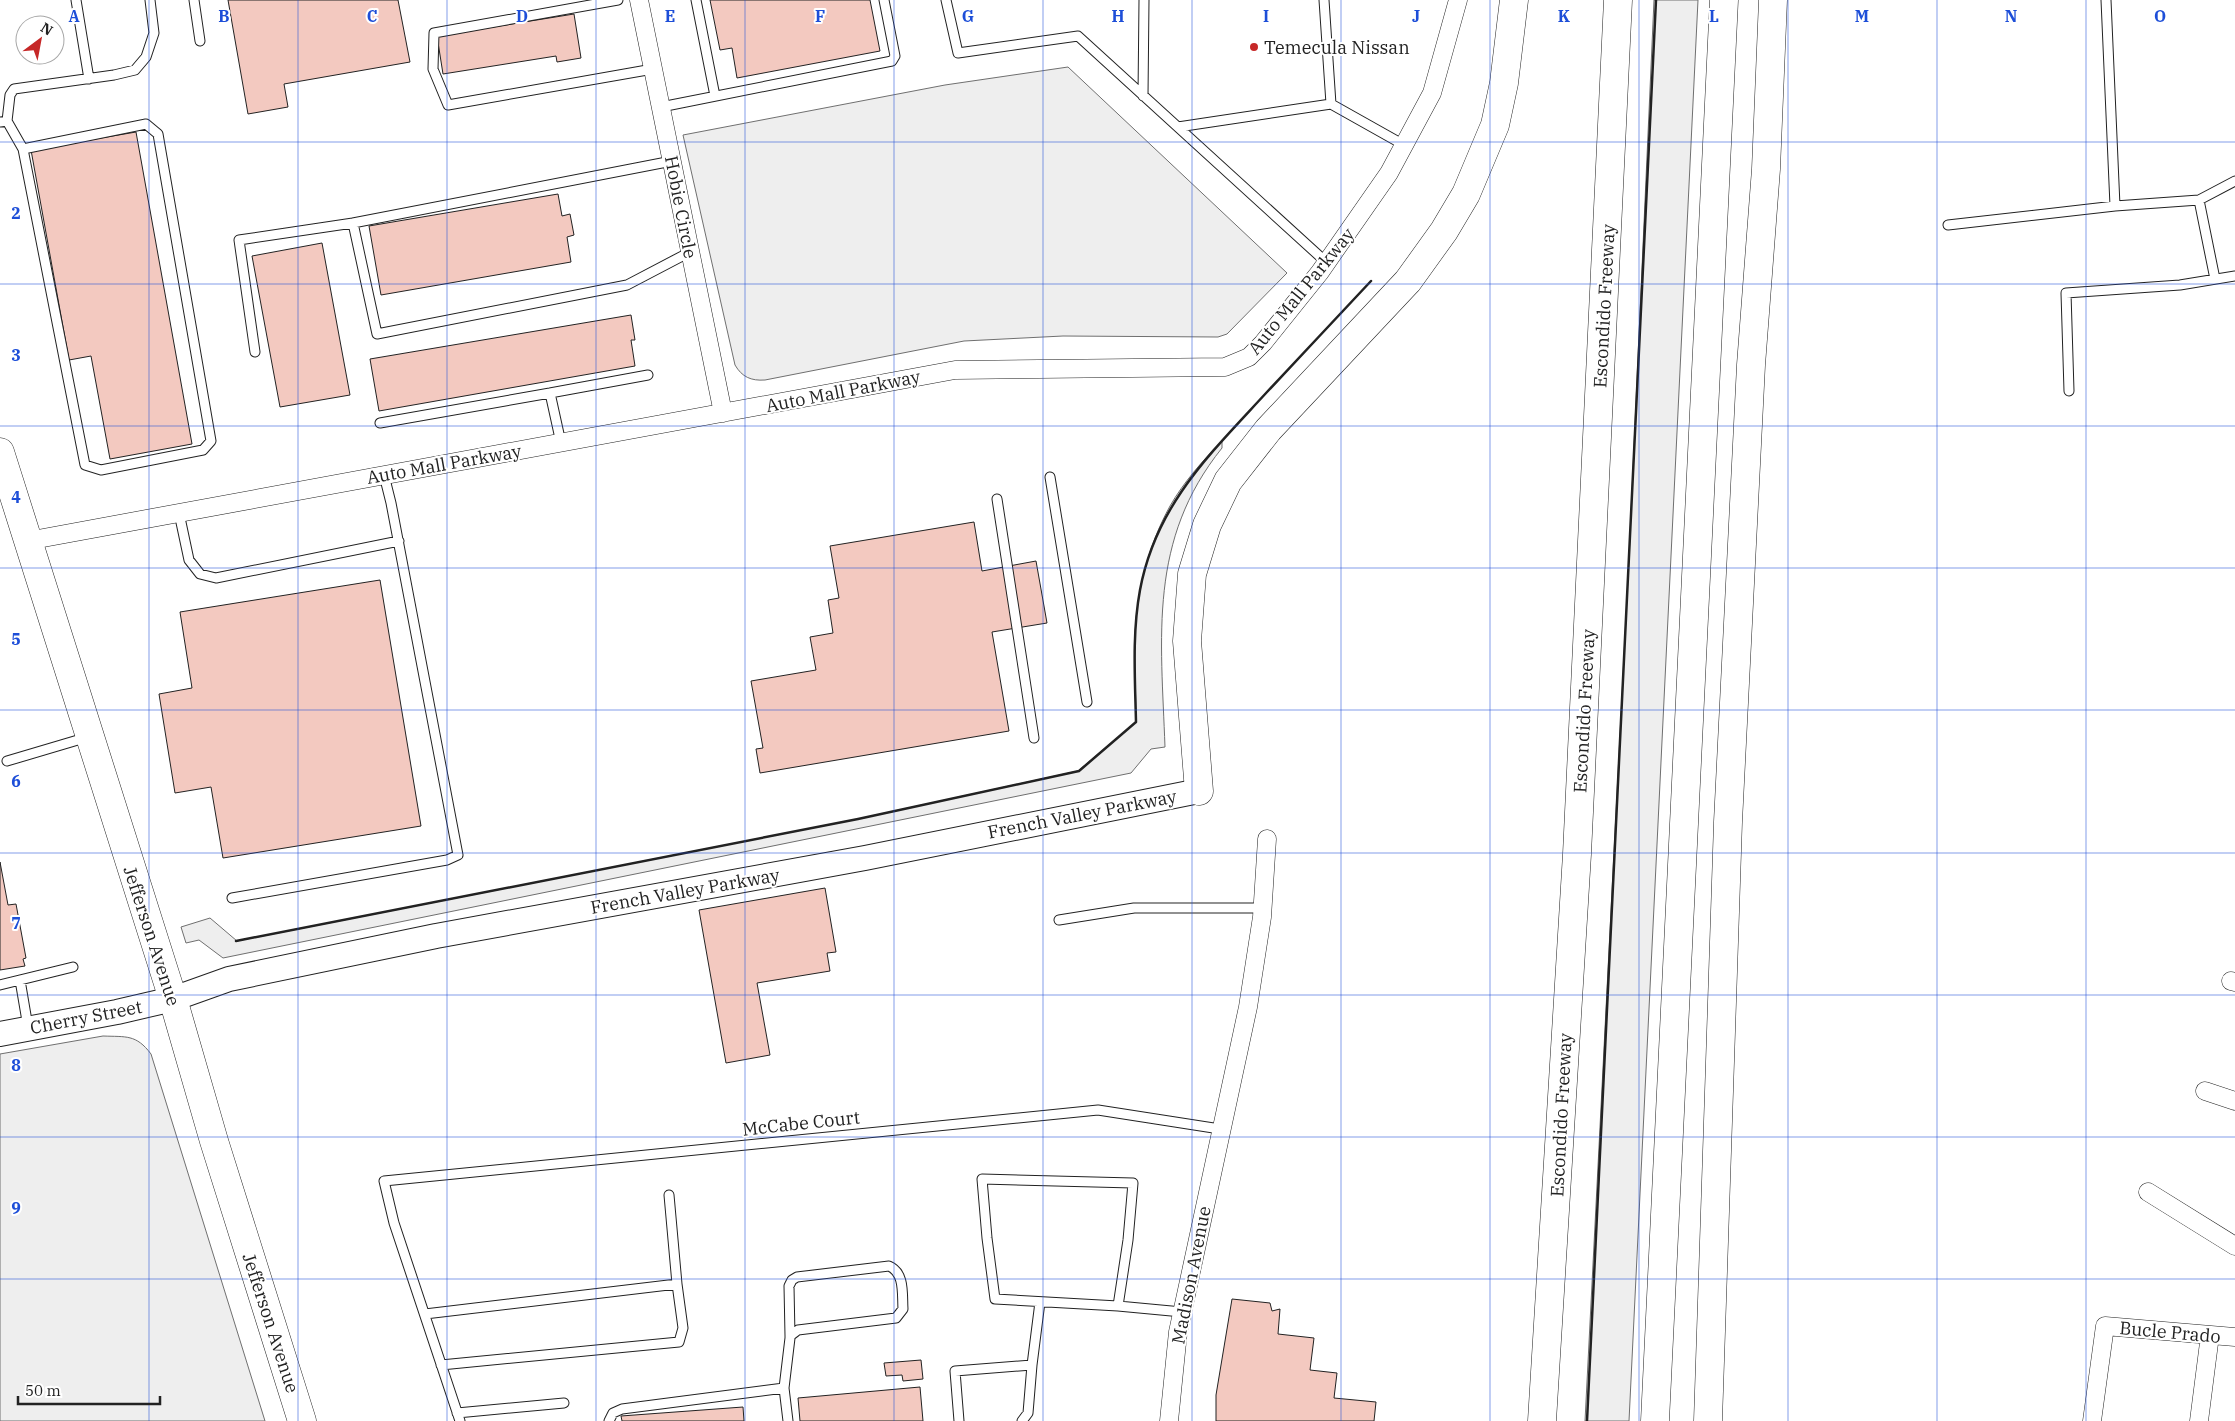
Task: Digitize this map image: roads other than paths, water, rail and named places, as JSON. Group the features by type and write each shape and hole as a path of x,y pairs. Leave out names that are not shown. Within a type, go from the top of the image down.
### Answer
{"main road":[{"path":"1199,791 1187,641 1192,574 1208,525 1228,481 1245,459 1268,430 1408,281 1444,231 1466,194 1495,125 1504,83 1514,0"},
{"name":"Escondido Freeway","path":"1542,1421 1577,854 1618,0"},
{"path":"1655,1421 1724,0"},
{"path":"1708,1421 1728,822 1751,364 1766,169 1773,0"},
{"name":"Jefferson Avenue","path":"1,462 173,998 226,1179 302,1421"},
{"name":"French Valley Parkway","path":"173,998 229,979 436,936 865,858 1199,791"},
{"name":"Cherry Street","path":"0,1034 117,1012 173,998"}],"street":[{"name":"Hobie Circle","path":"639,0 723,413"},
{"name":"Auto Mall Parkway","path":"27,541 955,370 1226,367 1249,357 1263,343 1327,263 1389,173 1432,93 1458,0"},
{"name":"Madison Avenue","path":"1169,1421 1178,1332 1220,1129 1248,1007 1263,908 1267,838"},
{"path":"2205,1091 2235,1101"},
{"path":"2148,1192 2235,1246"},
{"name":"Bucle Prado","path":"2092,1421 2105,1326 2235,1338"},
{"path":"2200,1421 2210,1335"}],"lane":[{"path":"76,0 89,79"},
{"path":"23,149 146,124 158,134 211,441 203,450 101,470 85,465 23,149 4,122 10,95 14,89 89,79 135,70 146,57 154,33 150,0"},
{"path":"194,0 200,41"},
{"path":"618,0 434,33 433,69 448,105 653,69"},
{"path":"696,0 715,96"},
{"path":"661,107 892,61 895,56 884,0"},
{"path":"946,0 958,53 1078,36 1327,263"},
{"path":"1143,96 1144,0"},
{"path":"1324,0 1331,104"},
{"path":"2106,0 2115,206"},
{"path":"1178,127 1331,104 1404,145"},
{"path":"255,352 239,240 353,223 672,161"},
{"path":"1948,225 2115,206 2199,200 2235,181"},
{"path":"2199,200 2215,279"},
{"path":"353,223 377,334 627,285 690,252"},
{"path":"2069,391 2066,293 2180,285 2235,276"},
{"path":"380,423 648,375"},
{"path":"550,393 562,443"},
{"path":"232,898 447,860 458,855 399,541 384,475"},
{"path":"1050,477 1087,702"},
{"path":"997,500 1034,738"},
{"path":"179,513 189,560 200,574 216,578 399,541"},
{"path":"7,760 89,737"},
{"path":"1059,920 1134,908 1263,908"},
{"path":"0,985 74,967"},
{"path":"20,980 28,1029"},
{"name":"McCabe Court","path":"425,1314 394,1223 384,1182 1098,1110 1220,1129"},
{"path":"1118,1306 1128,1240 1133,1183 982,1179 986,1238 995,1299 1118,1306 1182,1312"},
{"path":"441,1364 679,1342 683,1328 669,1195"},
{"path":"788,1421 784,1388 790,1336 789,1286 792,1280 797,1277 889,1266 899,1273 903,1309 896,1318 798,1330 790,1336"},
{"path":"564,1402 459,1417 425,1314 677,1284"},
{"path":"1022,1421 1028,1413 1040,1302"},
{"path":"959,1421 955,1372 1032,1366"},
{"path":"609,1421 613,1413 622,1409 784,1388"}],"place":[{"name":"Temecula Nissan","path":"1254,47"}]}
